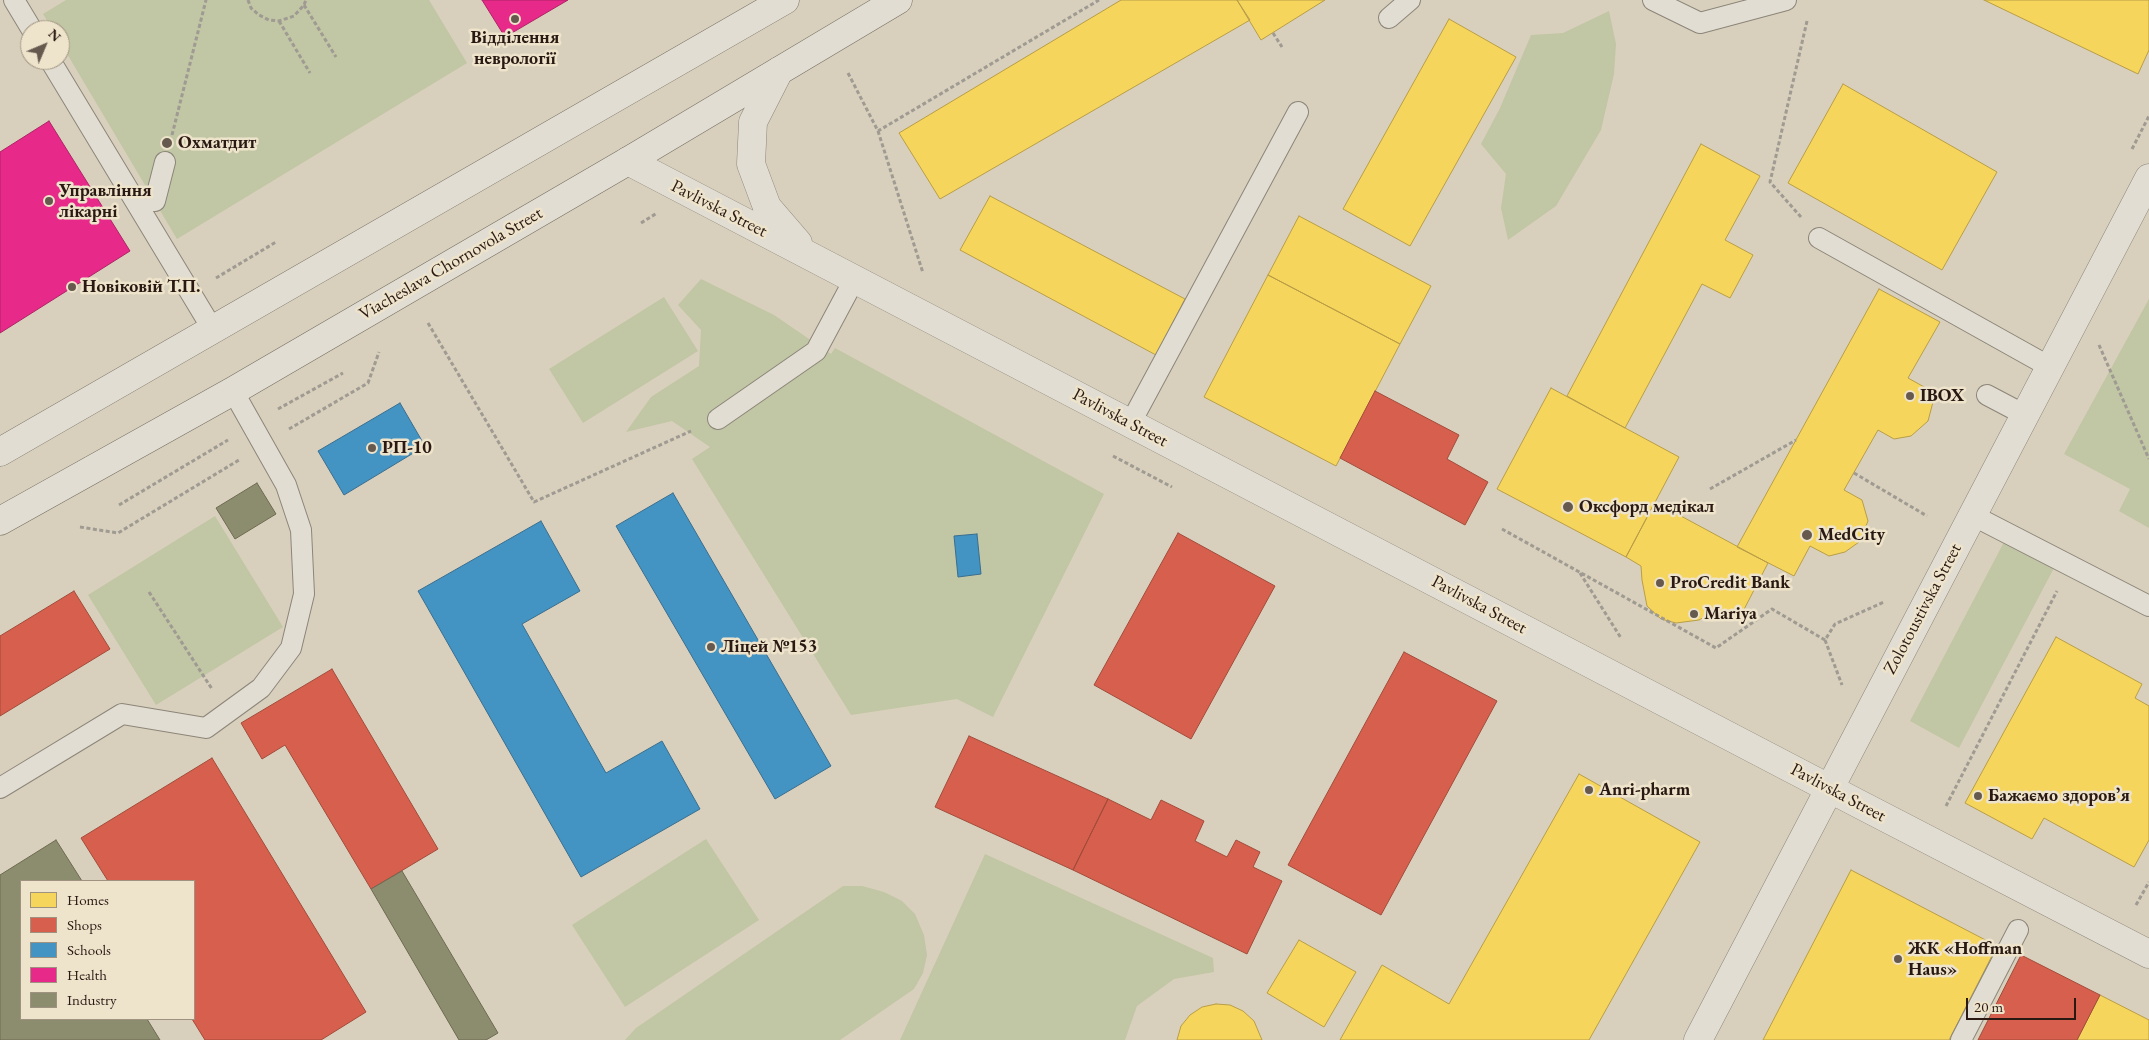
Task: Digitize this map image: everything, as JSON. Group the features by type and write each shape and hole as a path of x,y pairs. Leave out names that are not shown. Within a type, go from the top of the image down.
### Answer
{"street":[{"name":"Viacheslava Chornovola Street","path":"0,521 233,390 628,161 898,0"},
{"path":"0,452 773,3"},
{"name":"Pavlivska Street","path":"778,71 754,122 750,164 766,207 809,256"},
{"name":"Pavlivska Street","path":"628,161 1829,789 2149,954"},
{"name":"Zolotoustivska Street","path":"1698,1040 2149,178"}],"lane":[{"path":"1389,18 1410,0"},
{"path":"1653,0 1700,23 1786,0"},
{"path":"21,2 28,20"},
{"path":"56,70 213,330"},
{"path":"1130,424 1298,112"},
{"path":"155,201 165,162"},
{"path":"1819,238 2050,368"},
{"path":"718,419 816,351 854,280"},
{"path":"0,788 122,714 206,728 261,688 291,648 304,594 301,530 286,485 233,390"},
{"path":"1987,396 2025,415"},
{"path":"1972,515 2149,606"},
{"path":"1961,1040 2018,930"}],"path":[{"path":"165,162 206,0"},
{"path":"248,0 251,8 259,15 269,20 279,21 294,16 306,0"},
{"path":"878,131 1100,0"},
{"path":"304,5 336,57"},
{"path":"1808,19 1770,182 1819,238"},
{"path":"279,21 310,73"},
{"path":"1273,33 1282,46"},
{"path":"848,74 878,131 923,273"},
{"path":"212,280 276,242"},
{"path":"428,323 534,502 718,419"},
{"path":"2097,339 2149,458"},
{"path":"276,410 343,373"},
{"path":"119,505 230,438"},
{"path":"1710,489 1796,440"},
{"path":"1113,456 1172,487"},
{"path":"1854,473 1927,516"},
{"path":"1502,529 1716,648 1772,610 1825,640 1842,685"},
{"path":"1946,806 2070,566"},
{"path":"1579,572 1620,638"},
{"path":"149,592 227,712"},
{"path":"1825,640 1835,624 1884,602"},
{"path":"2136,906 2149,882"}],"green space":[{"name":"Охматдит","path":"66,0 429,0 467,63 177,239 70,59 70,20 47,20 43,14"},
{"path":"1609,11 1616,44 1614,74 1601,130 1556,206 1508,240 1501,208 1506,174 1481,144 1500,108 1531,35 1563,33"},
{"path":"701,279 774,315 831,354 835,348 1104,494 993,717 957,699 851,715 692,459 710,447 672,421 626,432 651,397 699,366 701,330 678,305"},
{"path":"664,297 698,351 583,423 549,369"},
{"path":"2149,299 2149,528 2119,511 2130,489 2064,454"},
{"path":"215,516 283,627 156,705 88,595"},
{"path":"2004,542 2054,568 1959,748 1910,721"},
{"path":"706,839 759,920 625,1007 572,925"},
{"path":"985,854 1213,958 1214,972 1174,979 1137,1006 1125,1040 900,1040"},
{"path":"843,886 862,886 884,892 902,901 915,914 924,935 927,955 923,973 914,989 840,1040 625,1040 636,1028"}],"building: Homes":[{"path":"1121,0 1237,0 1250,20 940,199 899,133"},
{"path":"1237,0 1325,0 1261,40"},
{"path":"1984,0 2149,0 2149,50 2138,74"},
{"path":"1449,19 1516,57 1410,246 1343,209"},
{"path":"1843,84 1997,172 1942,270 1788,183"},
{"path":"1701,144 1760,176 1725,240 1753,255 1730,298 1702,284 1625,428 1567,396"},
{"path":"990,196 1185,299 1156,355 960,250"},
{"path":"1299,216 1431,286 1400,344 1268,275"},
{"path":"1268,275 1400,344 1336,466 1204,397"},
{"path":"1879,289 1940,322 1908,378 1926,388 1933,402 1928,421 1911,436 1894,439 1878,430 1844,490 1862,500 1868,521 1859,542 1845,552 1829,556 1810,546 1794,576 1737,547"},
{"path":"1551,388 1679,457 1626,557 1497,489"},
{"path":"1655,502 1768,563 1738,621 1716,610 1699,620 1676,623 1661,619 1647,606 1641,566 1626,557"},
{"path":"2056,637 2142,684 2135,698 2149,706 2149,840 2134,867 2044,818 2032,839 1965,803"},
{"path":"1579,774 1700,842 1589,1040 1340,1040 1382,965 1449,1004"},
{"name":"ЖК «Hoffman Haus»","path":"1851,870 1997,946 1949,1040 1763,1040"},
{"path":"1299,940 1356,972 1324,1027 1267,993"},
{"path":"2100,995 2149,1020 2149,1040 2077,1040"},
{"path":"1216,1004 1230,1005 1243,1011 1254,1021 1262,1040 1177,1040 1181,1026 1190,1015 1202,1007"}],"building: Shops":[{"path":"1375,391 1459,435 1447,459 1488,482 1465,525 1340,458"},
{"path":"1178,533 1275,586 1191,739 1094,685"},
{"path":"74,591 110,649 0,716 0,636"},
{"path":"1404,652 1497,701 1381,915 1288,865"},
{"path":"332,669 438,849 371,889 285,745 262,759 241,723"},
{"path":"969,736 1108,799 1073,870 935,807"},
{"path":"212,758 366,1012 321,1040 205,1040 193,1020 195,1020 195,880 107,880 81,838"},
{"path":"1108,799 1151,820 1161,800 1204,821 1195,841 1227,857 1236,840 1260,852 1253,867 1282,881 1247,954 1073,870"},
{"path":"2021,955 2100,995 2077,1040 1978,1040"}],"building: Schools":[{"name":"РП-10","path":"400,403 425,446 344,495 318,451"},
{"path":"673,493 831,766 775,799 616,526"},
{"path":"541,521 580,591 522,624 606,773 662,741 700,809 581,877 418,591"},
{"path":"977,534 981,574 958,577 954,536"}],"building: Health":[{"name":"Відділення неврології","path":"482,0 568,0 505,37"},
{"name":"Управління лікарні","path":"49,121 130,251 0,333 0,152"}],"building: Industry":[{"path":"257,483 276,514 235,539 216,508"},
{"path":"56,840 81,880 20,880 20,1020 148,1020 160,1040 0,1040 0,875"},
{"path":"402,871 498,1033 486,1040 459,1040 371,889"}],"place":[{"name":"Відділення неврології","path":"515,19"},
{"name":"Охматдит","path":"167,143"},
{"name":"Управління лікарні","path":"49,201"},
{"name":"Новіковій Т.П.","path":"72,287"},
{"name":"IBOX","path":"1910,396"},
{"name":"РП-10","path":"372,448"},
{"name":"Оксфорд медікал","path":"1568,507"},
{"name":"MedCity","path":"1807,535"},
{"name":"ProCredit Bank","path":"1660,583"},
{"name":"Mariya","path":"1694,614"},
{"name":"Ліцей №153","path":"711,647"},
{"name":"Anri-pharm","path":"1589,790"},
{"name":"Бажаємо здоровʼя","path":"1978,796"},
{"name":"ЖК «Hoffman Haus»","path":"1898,959"}]}
